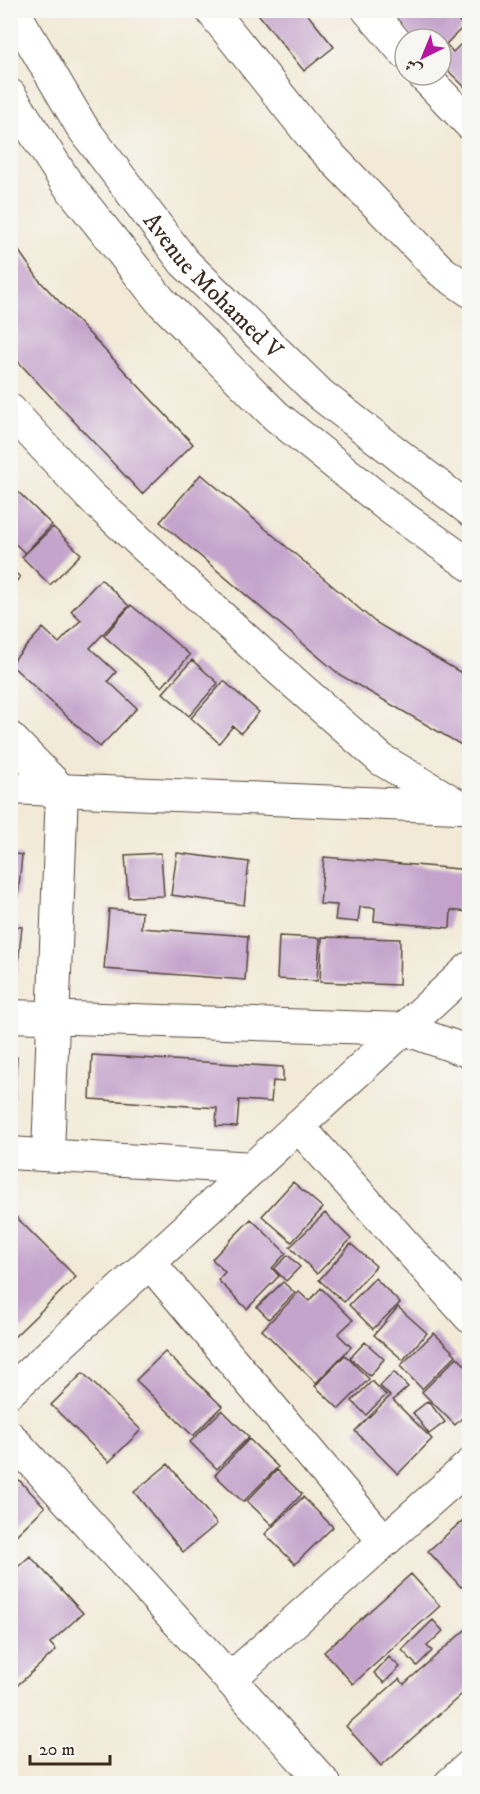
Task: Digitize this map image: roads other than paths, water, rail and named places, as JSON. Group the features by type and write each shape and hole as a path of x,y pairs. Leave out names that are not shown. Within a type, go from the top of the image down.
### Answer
{"street":[{"name":"Avenue Mohamed V","path":"13,10 82,127 184,262 321,395 470,510"},
{"path":"212,10 314,139 441,271 470,291"},
{"path":"368,10 393,39"},
{"path":"435,87 470,124"},
{"name":"Avenue Mohamed V","path":"10,96 66,182 160,300 276,416 390,508 470,565"},
{"path":"10,410 90,496 382,760 465,807"},
{"path":"10,738 62,791 48,1153"},
{"path":"10,788 465,807"},
{"path":"10,1391 470,969"},
{"path":"10,1016 404,1029 470,1052"},
{"path":"298,1126 470,1317"},
{"path":"10,1153 48,1153 253,1168"},
{"path":"150,1263 384,1541"},
{"path":"10,1437 325,1784"},
{"path":"231,1678 470,1465"},
{"path":"450,1784 470,1766"}]}
